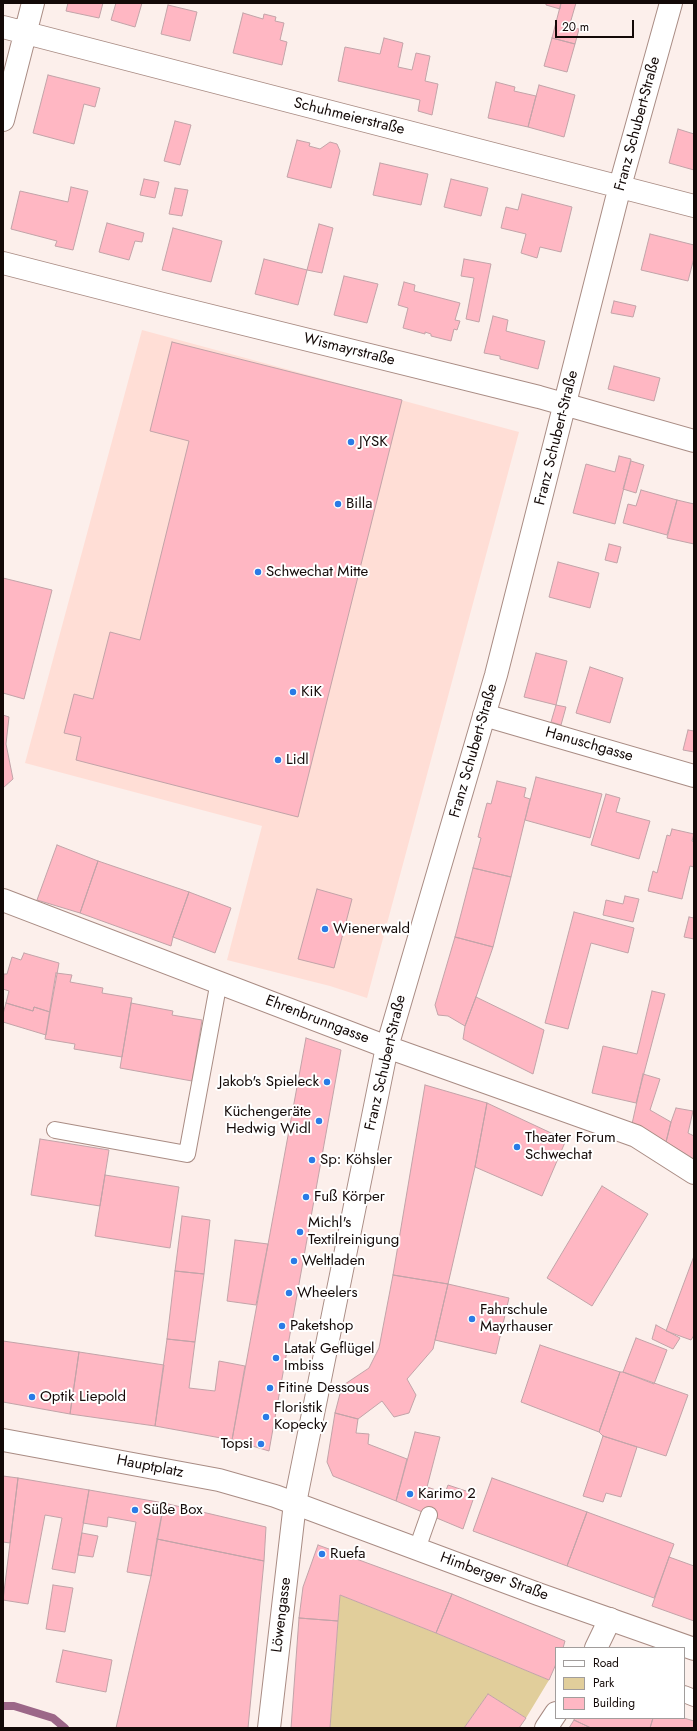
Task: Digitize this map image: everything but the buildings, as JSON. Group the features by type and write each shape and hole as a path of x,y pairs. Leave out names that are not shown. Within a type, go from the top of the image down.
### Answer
{"street":[{"path":"3,120 33,3"},
{"name":"Franz Schubert-Straße","path":"295,1503 387,1047 484,715 566,404 620,186 671,3"},
{"name":"Schuhmeierstraße","path":"3,27 694,206"},
{"name":"Wismayrstraße","path":"3,263 566,404 694,441"},
{"name":"Hanuschgasse","path":"484,715 694,776"},
{"name":"Ehrenbrunngasse","path":"3,900 387,1047 636,1136 694,1173"},
{"name":"Hauptplatz","path":"3,1440 219,1480 295,1503"},
{"name":"Himberger Straße","path":"295,1503 417,1549 694,1649"},
{"name":"Löwengasse","path":"269,1728 295,1503"},
{"path":"596,1647 610,1618"},
{"path":"546,1728 555,1714"}],"lane":[{"path":"55,1130 187,1154 219,982"},
{"path":"417,1549 429,1515"}],"shaded area":[{"path":"142,330 519,432 367,998 330,986 227,960 262,826 25,763"}],"green space":[{"path":"340,1595 549,1680 526,1718 488,1694 464,1728 330,1728"}],"waterway":[{"path":"3,1706 14,1706 53,1718 65,1728"}],"place":[{"name":"JYSK","path":"351,442"},
{"name":"Billa","path":"338,504"},
{"name":"Schwechat Mitte","path":"258,572"},
{"name":"KiK","path":"293,692"},
{"name":"Lidl","path":"278,760"},
{"name":"Wienerwald","path":"325,929"},
{"name":"Jakob's Spieleck","path":"327,1082"},
{"name":"Küchengeräte Hedwig Widl","path":"319,1121"},
{"name":"Theater Forum Schwechat","path":"517,1147"},
{"name":"Sp: Köhsler","path":"312,1160"},
{"name":"Fuß Körper","path":"306,1197"},
{"name":"Michl's Textilreinigung","path":"300,1232"},
{"name":"Weltladen","path":"294,1261"},
{"name":"Wheelers","path":"289,1293"},
{"name":"Fahrschule Mayrhauser","path":"472,1319"},
{"name":"Paketshop","path":"282,1326"},
{"name":"Latak Geflügel Imbiss","path":"276,1358"},
{"name":"Fitine Dessous","path":"270,1388"},
{"name":"Optik Liepold","path":"32,1397"},
{"name":"Floristik Kopecky","path":"266,1417"},
{"name":"Topsi","path":"261,1444"},
{"name":"Karimo 2","path":"410,1494"},
{"name":"Süße Box","path":"135,1510"},
{"name":"Ruefa","path":"322,1554"}]}
